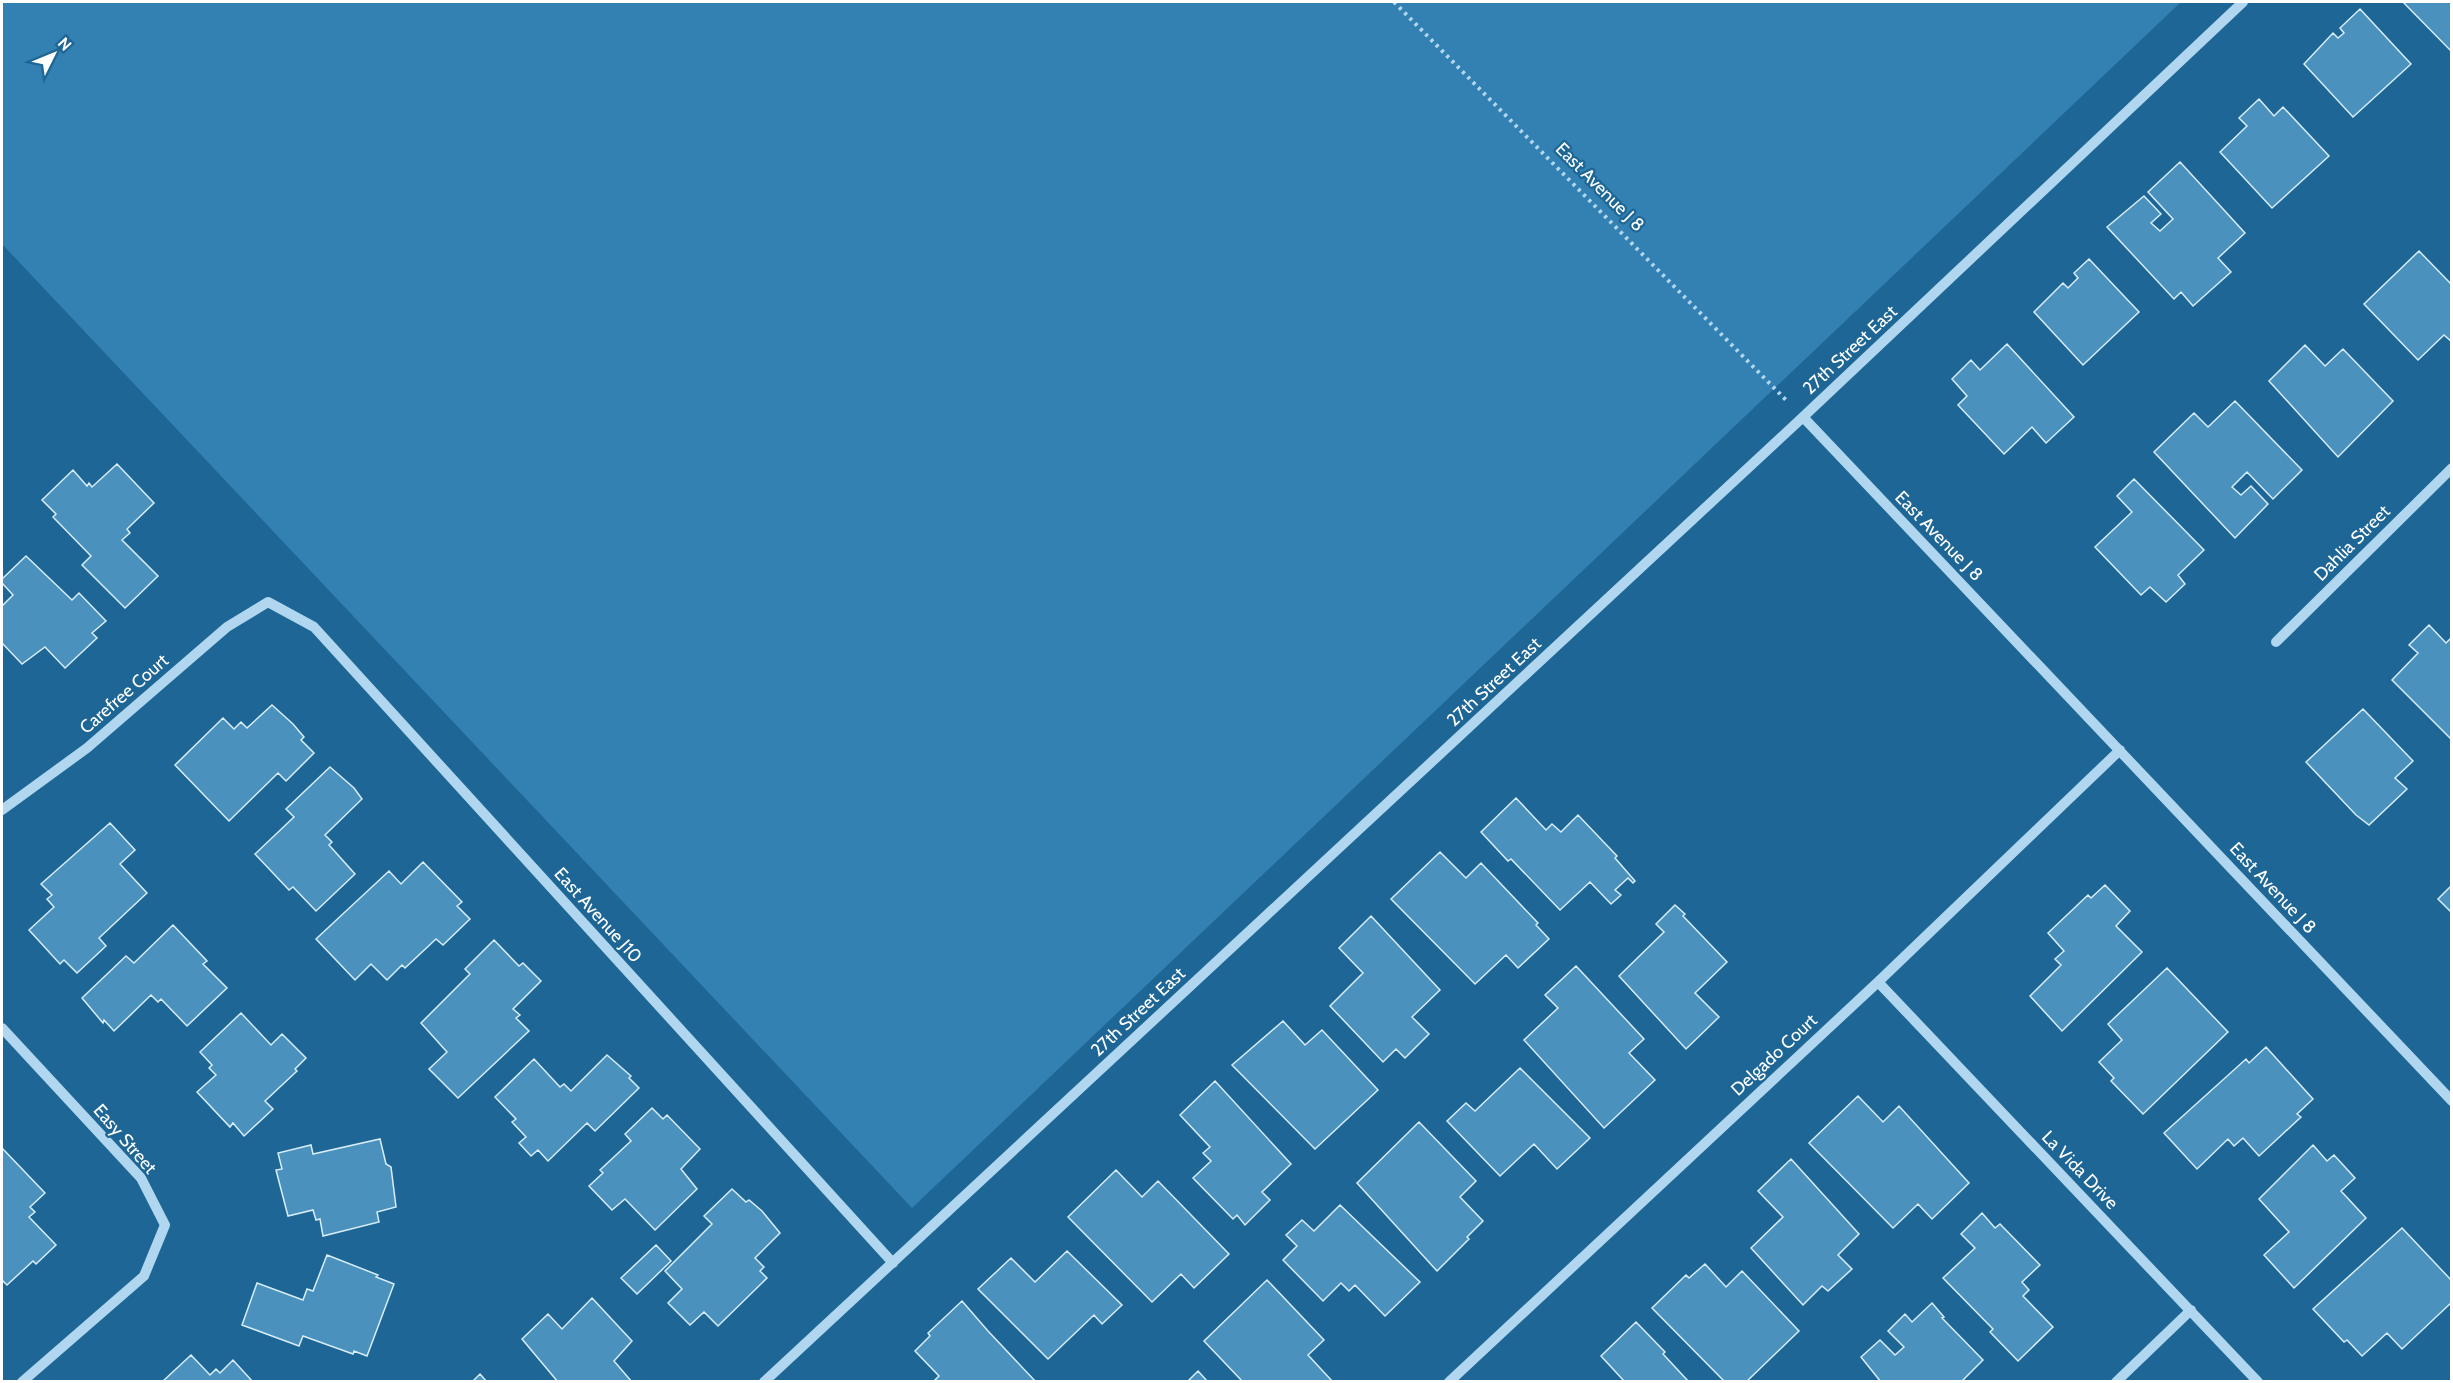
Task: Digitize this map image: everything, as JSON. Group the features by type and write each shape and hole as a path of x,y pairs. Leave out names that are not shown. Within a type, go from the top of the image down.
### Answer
{"street":[{"name":"27th Street East","path":"764,1382 1803,417 2243,2"},
{"name":"East Avenue J 8","path":"1803,417 2451,1101"},
{"name":"Dahlia Street","path":"2276,642 2451,468"},
{"name":"East Avenue J10","path":"268,602 314,627 893,1263"},
{"name":"Carefree Court","path":"2,810 87,748 227,627 268,602"},
{"name":"Delgado Court","path":"1449,1382 1878,982 2120,750"},
{"name":"La Vida Drive","path":"1878,982 2258,1382"},
{"name":"Easy Street","path":"2,1028 141,1178 165,1225 144,1276 22,1382"},
{"path":"2116,1382 2191,1310"}],"path":[{"name":"East Avenue J 8","path":"1394,2 1803,417"}],"shaded area":[{"path":"2,2 2181,2 912,1208 2,244"}],"building":[{"path":"2403,2 2452,2 2452,52"},
{"path":"2360,9 2411,64 2353,117 2304,64 2333,33 2338,38 2344,33 2340,28"},
{"path":"2259,99 2274,116 2283,107 2329,156 2272,208 2220,152 2247,126 2239,118"},
{"path":"2180,162 2245,233 2218,258 2231,272 2193,306 2181,292 2174,299 2107,227 2144,196 2161,214 2151,223 2160,231 2173,219 2148,192"},
{"path":"2419,251 2452,285 2452,342 2444,335 2418,360 2364,304"},
{"path":"2089,259 2139,312 2083,365 2034,312 2063,283 2068,288 2078,278 2074,273"},
{"path":"2007,344 2074,417 2046,443 2032,427 2004,454 1958,405 1967,396 1952,379 1971,360 1980,370"},
{"path":"2305,345 2325,366 2343,349 2393,401 2338,457 2269,381"},
{"path":"2235,401 2302,470 2273,499 2247,472 2232,487 2241,495 2251,486 2268,504 2235,538 2154,452 2194,413 2208,427"},
{"path":"117,464 154,503 127,529 130,533 122,540 158,576 125,608 82,565 91,556 53,517 56,514 42,500 73,470 87,486 89,483 92,487"},
{"path":"2134,479 2204,550 2178,575 2185,584 2166,602 2150,587 2141,595 2095,547 2132,512 2117,496"},
{"path":"26,556 72,600 79,593 106,621 92,633 97,638 65,668 45,647 22,664 2,643 2,606 13,595 2,583 2,579"},
{"path":"2429,625 2446,643 2452,637 2452,740 2392,680 2418,653 2409,645"},
{"path":"272,705 293,724 304,737 301,740 314,753 286,781 278,773 229,821 175,765 223,718 234,729 241,722 247,728"},
{"path":"2363,709 2413,761 2395,778 2407,789 2369,825 2356,815 2306,762"},
{"path":"330,767 354,788 362,799 325,835 332,842 329,845 355,874 316,911 293,887 289,890 255,854 294,817 286,809"},
{"path":"1516,798 1546,830 1552,824 1561,832 1578,815 1617,856 1615,858 1635,881 1633,883 1628,878 1615,890 1621,895 1611,904 1590,882 1560,910 1511,859 1508,861 1481,832"},
{"path":"110,823 135,850 120,864 147,893 99,938 106,946 77,973 64,960 60,964 29,930 54,907 47,899 52,895 41,884"},
{"path":"1440,852 1466,878 1481,863 1538,923 1536,925 1549,939 1518,968 1506,955 1475,984 1391,899"},
{"path":"423,862 462,902 457,906 470,919 443,945 436,939 405,968 402,965 387,980 371,964 355,980 316,939 389,871 401,884"},
{"path":"2105,885 2130,911 2116,926 2142,952 2062,1031 2030,996 2061,965 2055,959 2064,951 2048,933 2088,895 2091,898"},
{"path":"2452,885 2452,913 2438,899"},
{"path":"1675,905 1727,962 1695,993 1719,1017 1686,1049 1619,976 1664,932 1656,924"},
{"path":"1371,916 1440,990 1412,1017 1429,1034 1405,1058 1396,1049 1383,1062 1330,1006 1363,973 1339,948"},
{"path":"173,925 207,961 203,964 227,988 187,1026 161,999 158,1002 151,995 114,1031 104,1020 103,1023 82,998 126,956 134,963"},
{"path":"494,940 519,966 523,963 541,981 513,1009 520,1015 516,1018 529,1031 458,1098 429,1069 447,1052 421,1023 470,974 465,969"},
{"path":"1576,966 1644,1039 1629,1053 1655,1080 1604,1128 1524,1040 1558,1008 1545,995"},
{"path":"2167,968 2228,1032 2143,1114 2111,1081 2114,1078 2099,1062 2122,1040 2108,1024"},
{"path":"241,1013 271,1045 282,1034 306,1058 295,1069 297,1071 265,1101 273,1109 244,1136 233,1123 230,1127 197,1092 216,1075 209,1068 212,1065 200,1052"},
{"path":"1283,1021 1305,1045 1322,1030 1378,1090 1315,1149 1232,1065"},
{"path":"2266,1047 2313,1099 2297,1114 2301,1117 2259,1156 2243,1138 2234,1146 2228,1139 2197,1169 2164,1133 2246,1059 2249,1063"},
{"path":"607,1055 631,1076 629,1078 639,1088 595,1131 587,1123 548,1161 538,1150 531,1156 519,1143 526,1137 512,1122 516,1119 495,1097 534,1059 560,1087 564,1084 571,1091"},
{"path":"1520,1068 1590,1138 1557,1169 1534,1144 1500,1176 1447,1121 1466,1103 1475,1111"},
{"path":"1215,1081 1291,1164 1262,1192 1270,1200 1245,1225 1237,1215 1233,1219 1193,1178 1211,1161 1203,1153 1210,1147 1180,1115"},
{"path":"1858,1096 1883,1122 1899,1106 1969,1183 1932,1219 1918,1204 1893,1228 1809,1143"},
{"path":"652,1108 663,1119 667,1115 700,1149 681,1169 697,1189 655,1230 625,1199 612,1210 589,1186 603,1173 600,1170 631,1141 625,1134"},
{"path":"1419,1122 1476,1181 1460,1197 1483,1221 1467,1237 1469,1239 1437,1271 1357,1183"},
{"path":"380,1139 386,1164 391,1167 396,1207 377,1212 379,1222 323,1236 320,1219 316,1220 313,1210 288,1216 276,1170 282,1169 278,1153 311,1145 313,1154"},
{"path":"2313,1145 2327,1161 2334,1155 2355,1178 2341,1191 2366,1218 2294,1288 2264,1255 2289,1232 2259,1199"},
{"path":"2,1148 45,1193 30,1207 35,1212 29,1217 56,1245 36,1264 33,1261 7,1285 2,1280"},
{"path":"1791,1159 1859,1234 1838,1255 1852,1269 1828,1291 1822,1286 1803,1305 1751,1248 1783,1217 1758,1191"},
{"path":"1116,1170 1142,1197 1158,1181 1229,1254 1194,1288 1181,1274 1152,1302 1068,1217"},
{"path":"732,1189 746,1202 749,1200 762,1211 780,1233 755,1258 764,1267 760,1271 767,1278 718,1326 704,1312 690,1325 668,1303 682,1289 665,1271 712,1224 704,1216"},
{"path":"1340,1205 1420,1282 1385,1316 1355,1285 1349,1291 1341,1283 1323,1301 1283,1260 1297,1246 1286,1235 1302,1220 1314,1231"},
{"path":"1982,1213 1995,1228 2000,1224 2040,1265 2022,1282 2029,1290 2023,1296 2053,1327 2018,1361 1990,1332 1993,1329 1943,1278 1975,1248 1961,1234"},
{"path":"2402,1228 2452,1281 2452,1302 2402,1349 2387,1333 2362,1356 2347,1340 2344,1342 2313,1309"},
{"path":"656,1245 671,1261 637,1294 621,1278"},
{"path":"1067,1251 1122,1305 1102,1324 1094,1315 1048,1359 978,1289 1011,1258 1035,1282"},
{"path":"327,1255 378,1275 376,1277 394,1284 367,1356 354,1351 353,1354 303,1336 299,1346 242,1325 257,1283 303,1300 307,1289 313,1291"},
{"path":"1705,1264 1726,1287 1742,1271 1799,1331 1746,1382 1725,1382 1652,1308 1686,1275 1689,1278"},
{"path":"1267,1280 1324,1340 1308,1355 1333,1382 1243,1382 1204,1341"},
{"path":"592,1298 632,1341 614,1361 632,1382 558,1382 522,1339 548,1314 562,1329"},
{"path":"962,1301 1036,1382 933,1382 939,1376 915,1351 930,1336 928,1333"},
{"path":"1932,1303 1944,1317 1942,1318 1983,1360 1961,1382 1881,1382 1861,1357 1880,1340 1895,1355 1904,1347 1888,1331 1905,1314 1912,1322"},
{"path":"1636,1322 1665,1352 1663,1354 1689,1382 1625,1382 1601,1356"},
{"path":"191,1355 210,1375 216,1369 220,1373 233,1360 253,1382 162,1382"},
{"path":"1198,1371 1208,1382 1187,1382"},
{"path":"480,1374 487,1382 472,1382"}]}
